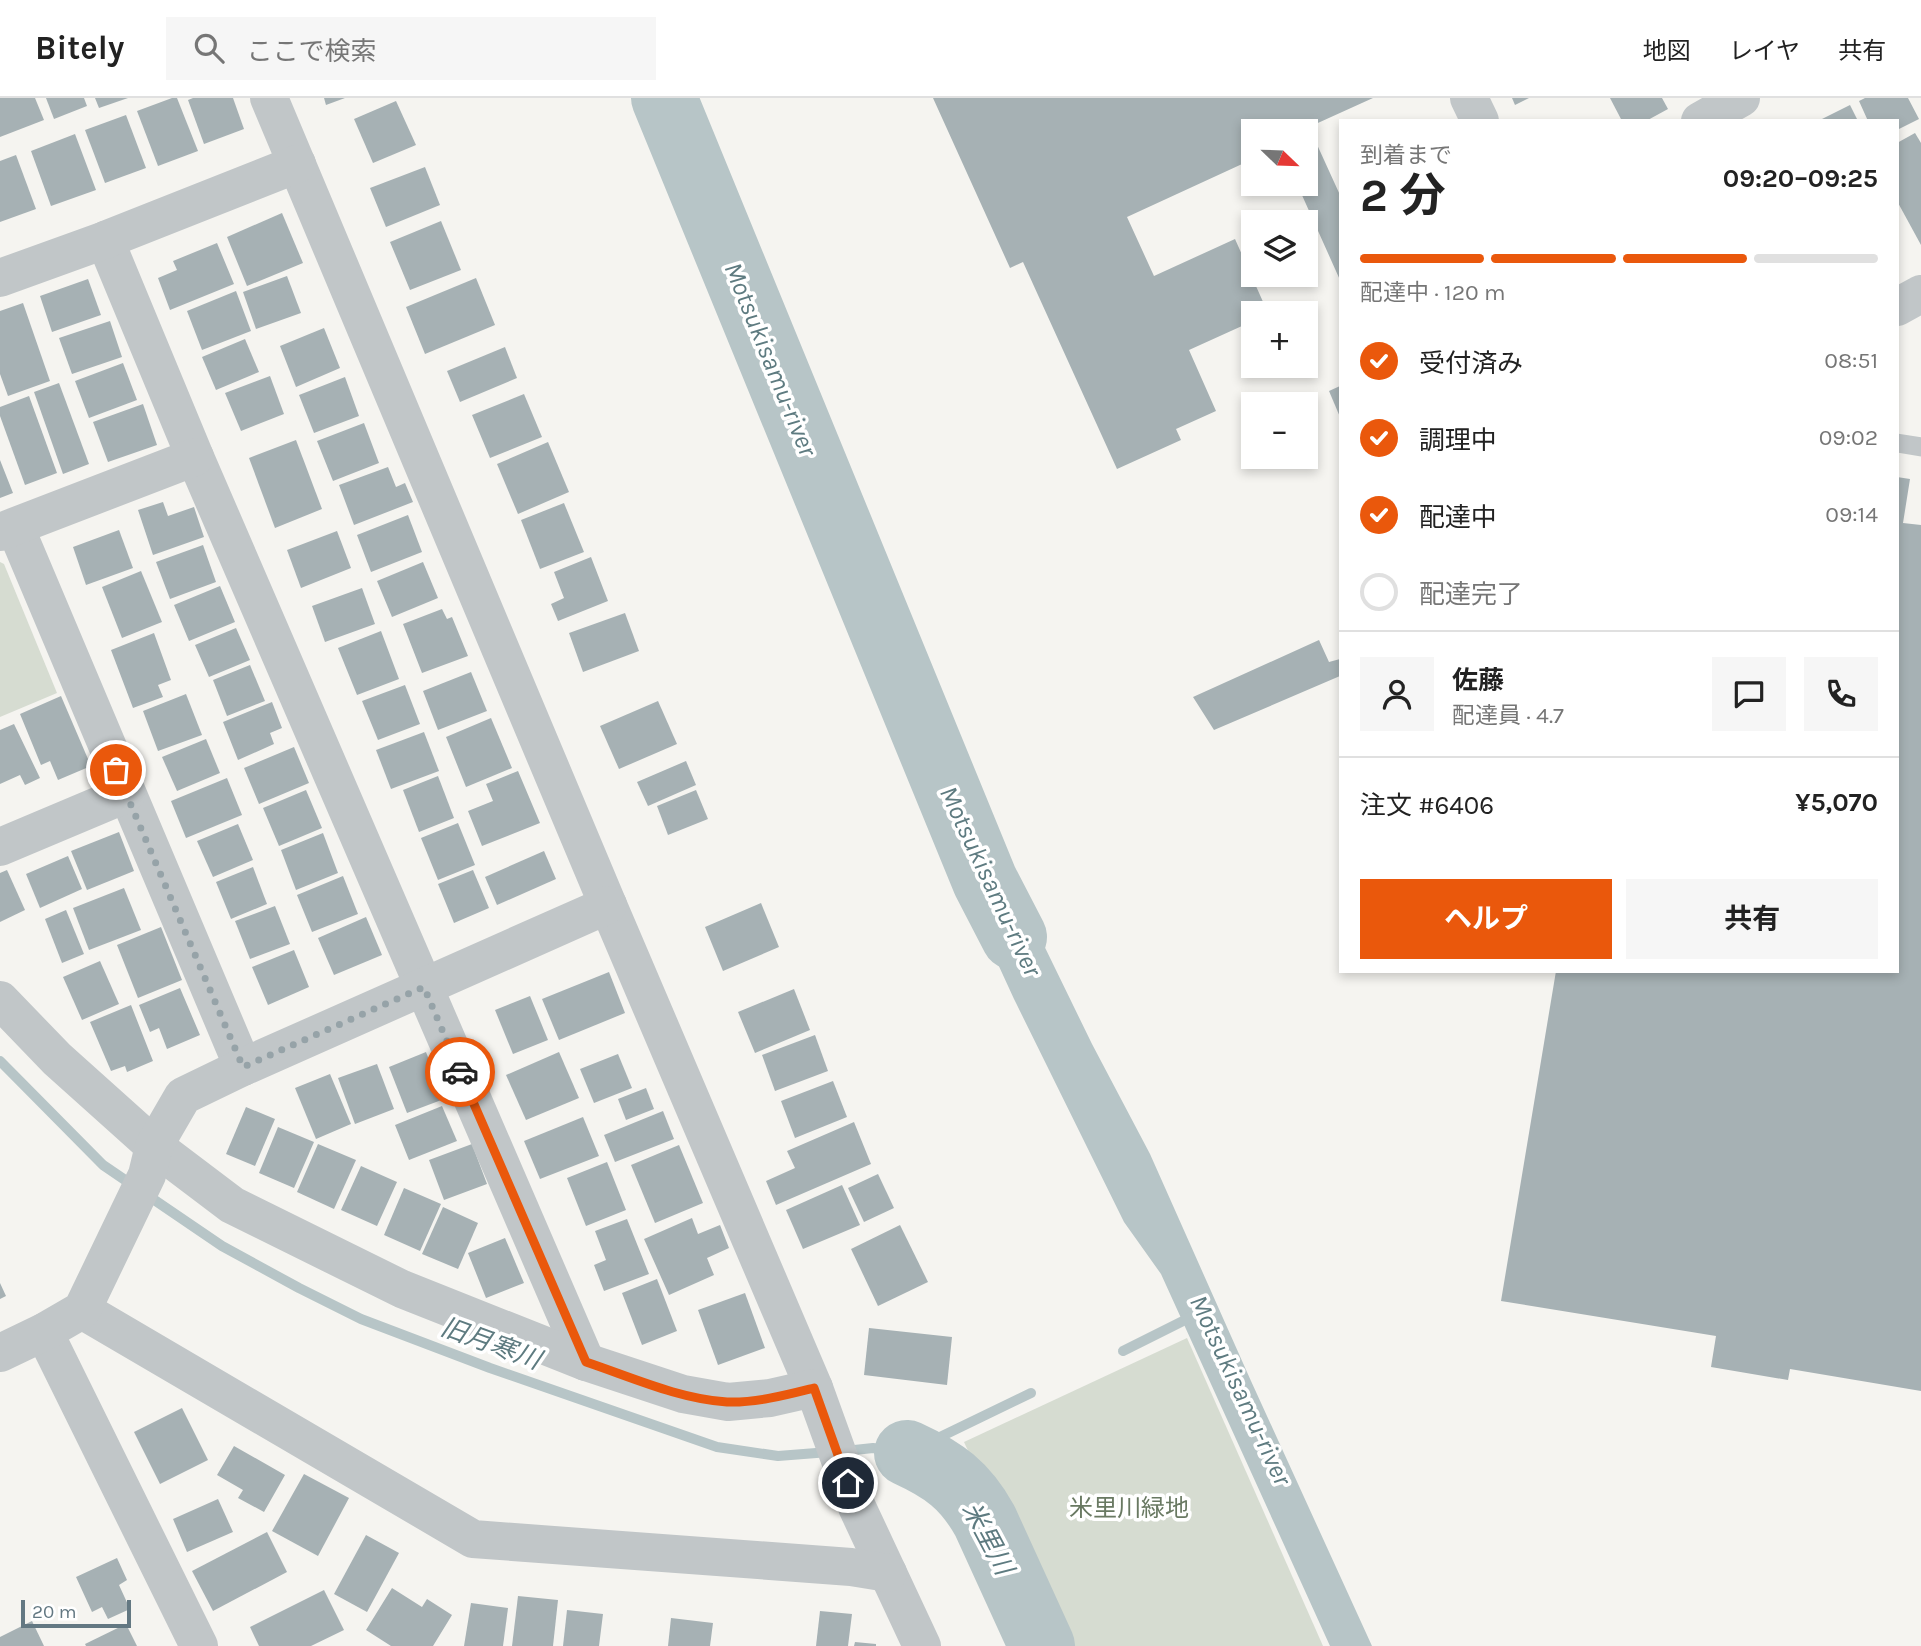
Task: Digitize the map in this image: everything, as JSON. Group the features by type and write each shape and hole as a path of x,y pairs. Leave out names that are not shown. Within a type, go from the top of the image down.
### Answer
{"street":[{"path":"270,98 817,1400 857,1507 922,1646"},
{"path":"1469,98 1479,119"},
{"path":"1704,119 1741,98"},
{"path":"0,278 106,240 297,164"},
{"path":"106,240 195,457 586,1362"},
{"path":"1899,306 1921,294"},
{"path":"195,457 7,530 126,794 243,1067"},
{"path":"0,847 126,794"},
{"path":"0,1353 82,1310 150,1160 183,1096 608,905"},
{"path":"0,1000 150,1160 232,1205 402,1289 586,1362 683,1394 728,1402 770,1398 817,1400"},
{"path":"82,1310 473,1539 851,1567 888,1573"},
{"path":"44,1332 200,1646"}],"lane":[{"path":"1899,443 1921,447"}],"green space":[{"path":"0,562 4,564 57,693 0,717"},
{"name":"米里川緑地","path":"1187,1338 1323,1646 1058,1646 964,1442"}],"water":[{"path":"994,843 1092,1044 1150,1154 1372,1646 1330,1646 1161,1274 1124,1222 1014,999 952,864"}],"building":[{"path":"0,98 35,98 44,120 0,137"},
{"path":"46,98 84,98 87,106 54,119"},
{"path":"95,98 128,98 99,108"},
{"path":"177,98 198,151 158,166 137,111"},
{"path":"233,98 244,129 204,144 188,100"},
{"path":"324,98 345,98 326,105"},
{"path":"933,98 1373,98 1318,123 1318,119 1241,119 1241,165 1127,217 1154,276 1235,239 1241,252 1241,287 1256,287 1263,301 1241,301 1241,326 1189,350 1216,411 1176,429 1181,440 1117,469 1023,262 1010,268"},
{"path":"1512,98 1529,98 1515,105"},
{"path":"1610,98 1662,98 1668,109 1650,119 1621,119"},
{"path":"1865,98 1908,98 1919,119 1899,129 1899,119 1867,119 1859,101"},
{"path":"396,101 416,145 373,163 354,119"},
{"path":"1850,105 1857,119 1822,119"},
{"path":"126,115 146,168 105,183 85,130"},
{"path":"1915,133 1921,143 1921,245 1899,205 1899,142"},
{"path":"75,134 96,190 51,206 31,151"},
{"path":"1318,147 1339,193 1339,278 1318,231 1318,210 1309,210 1302,196 1318,196"},
{"path":"16,155 36,209 0,222 0,161"},
{"path":"425,167 440,205 386,227 370,188"},
{"path":"282,213 303,263 247,286 227,237"},
{"path":"441,221 461,270 410,290 390,242"},
{"path":"217,243 234,284 170,310 158,278 177,270 173,261"},
{"path":"287,276 301,313 256,329 243,292"},
{"path":"476,278 495,325 425,354 406,307"},
{"path":"88,279 101,315 52,332 40,296"},
{"path":"236,291 251,331 202,350 187,311"},
{"path":"23,303 50,381 8,396 0,374 0,311"},
{"path":"110,321 122,357 72,374 59,338"},
{"path":"324,328 340,368 296,387 280,346"},
{"path":"245,339 259,372 216,390 202,357"},
{"path":"505,347 517,378 460,402 447,371"},
{"path":"123,363 137,400 89,418 75,381"},
{"path":"270,376 284,414 241,431 225,393"},
{"path":"345,377 359,416 314,433 299,395"},
{"path":"59,383 89,464 63,474 34,392"},
{"path":"1339,386 1339,415 1329,391"},
{"path":"524,394 542,437 490,458 472,415"},
{"path":"29,396 57,473 25,485 0,416 0,407"},
{"path":"143,404 157,445 108,462 93,422"},
{"path":"364,423 379,463 333,481 317,441"},
{"path":"296,440 322,509 275,528 249,458"},
{"path":"548,442 569,492 518,514 497,464"},
{"path":"0,460 13,493 0,498"},
{"path":"388,467 396,487 405,483 413,502 354,525 339,485"},
{"path":"1899,477 1910,479 1903,523 1921,525 1921,1391 1790,1369 1788,1380 1711,1367 1716,1336 1501,1301 1556,973 1899,973"},
{"path":"163,502 168,516 194,507 204,537 153,555 138,510"},
{"path":"564,503 584,552 540,569 521,520"},
{"path":"408,515 422,552 371,572 357,535"},
{"path":"119,530 133,568 86,585 73,547"},
{"path":"337,531 351,568 301,588 287,550"},
{"path":"203,545 216,582 170,599 156,562"},
{"path":"591,557 608,601 558,621 551,604 564,598 554,572"},
{"path":"423,562 438,598 392,617 377,581"},
{"path":"141,571 162,622 122,638 102,587"},
{"path":"220,586 235,622 189,641 174,605"},
{"path":"362,588 375,624 325,642 312,606"},
{"path":"442,609 447,619 452,617 468,656 422,673 403,624"},
{"path":"625,613 639,651 583,672 569,633"},
{"path":"236,628 250,660 209,677 195,645"},
{"path":"381,631 399,679 357,695 338,648"},
{"path":"154,633 171,680 158,685 163,697 133,708 111,650"},
{"path":"1319,640 1329,662 1339,659 1339,676 1214,730 1193,697"},
{"path":"250,665 265,701 227,716 213,680"},
{"path":"471,672 487,711 438,730 423,691"},
{"path":"405,685 420,724 378,740 362,701"},
{"path":"186,694 202,735 158,751 143,711"},
{"path":"61,696 91,766 58,780 50,761 41,765 20,714"},
{"path":"658,701 677,744 619,769 600,726"},
{"path":"272,702 282,728 270,733 274,744 238,760 223,722"},
{"path":"491,718 512,768 466,787 446,737"},
{"path":"14,724 40,778 25,785 20,775 0,784 0,730"},
{"path":"424,732 439,771 391,789 376,750"},
{"path":"206,739 220,773 177,791 162,757"},
{"path":"294,747 309,783 259,804 244,768"},
{"path":"686,761 696,785 648,806 637,782"},
{"path":"518,771 540,823 482,846 468,811 493,801 486,784"},
{"path":"438,776 454,818 419,832 403,790"},
{"path":"227,778 242,815 186,838 171,801"},
{"path":"306,790 322,828 279,846 263,808"},
{"path":"696,790 708,819 668,835 657,806"},
{"path":"458,823 475,865 438,880 421,838"},
{"path":"238,824 253,860 213,877 197,841"},
{"path":"119,832 134,871 87,890 71,851"},
{"path":"323,833 338,873 296,890 281,850"},
{"path":"544,851 556,879 497,905 485,877"},
{"path":"68,856 82,889 40,908 26,874"},
{"path":"253,867 267,904 231,919 216,882"},
{"path":"7,870 25,910 0,922 0,873"},
{"path":"473,870 489,908 454,923 438,884"},
{"path":"343,876 358,914 312,932 297,895"},
{"path":"124,888 141,930 89,950 73,908"},
{"path":"761,903 779,947 723,971 705,927"},
{"path":"275,906 290,944 250,959 235,921"},
{"path":"66,910 84,954 62,963 45,919"},
{"path":"366,917 382,955 334,975 318,938"},
{"path":"161,927 182,980 138,998 117,945"},
{"path":"294,950 309,987 268,1005 252,967"},
{"path":"100,961 119,1004 82,1020 63,977"},
{"path":"609,972 625,1013 559,1040 542,999"},
{"path":"180,988 200,1035 167,1049 159,1028 150,1032 139,1005"},
{"path":"794,989 810,1030 755,1053 738,1012"},
{"path":"530,996 548,1040 513,1054 495,1010"},
{"path":"131,1005 153,1061 127,1072 125,1066 111,1071 90,1022"},
{"path":"815,1035 828,1071 775,1091 762,1055"},
{"path":"426,1052 444,1099 407,1113 389,1067"},
{"path":"559,1052 579,1098 526,1120 506,1075"},
{"path":"618,1054 632,1088 594,1103 580,1069"},
{"path":"377,1064 394,1109 355,1124 338,1078"},
{"path":"330,1074 351,1124 316,1139 295,1088"},
{"path":"833,1081 847,1117 795,1138 781,1101"},
{"path":"646,1088 654,1109 626,1120 618,1099"},
{"path":"442,1106 457,1141 409,1160 395,1125"},
{"path":"246,1107 275,1119 255,1166 226,1154"},
{"path":"663,1111 674,1139 615,1162 604,1135"},
{"path":"583,1117 599,1156 540,1179 524,1141"},
{"path":"854,1122 871,1164 776,1205 766,1181 795,1168 787,1151"},
{"path":"278,1127 314,1142 294,1188 259,1173"},
{"path":"318,1144 356,1160 334,1209 297,1192"},
{"path":"472,1144 487,1184 444,1200 429,1160"},
{"path":"679,1145 703,1203 655,1223 631,1165"},
{"path":"607,1162 626,1210 586,1226 567,1178"},
{"path":"361,1166 397,1182 377,1226 341,1210"},
{"path":"878,1174 894,1208 864,1222 848,1188"},
{"path":"842,1185 860,1225 803,1249 786,1210"},
{"path":"404,1188 441,1204 420,1251 384,1235"},
{"path":"443,1207 478,1223 458,1269 422,1254"},
{"path":"692,1218 698,1234 720,1225 729,1248 707,1258 714,1275 669,1295 644,1239"},
{"path":"627,1219 649,1274 604,1291 594,1265 606,1260 595,1231"},
{"path":"900,1225 928,1282 878,1306 851,1249"},
{"path":"505,1238 524,1283 486,1298 468,1253"},
{"path":"657,1279 677,1331 642,1345 622,1293"},
{"path":"0,1283 6,1296 0,1299"},
{"path":"745,1293 765,1348 718,1365 698,1310"},
{"path":"869,1328 952,1337 947,1385 864,1375"},
{"path":"182,1408 208,1460 160,1484 134,1432"},
{"path":"234,1446 285,1475 264,1512 238,1498 243,1490 217,1475"},
{"path":"304,1474 349,1498 318,1556 272,1531"},
{"path":"218,1499 233,1532 187,1552 173,1519"},
{"path":"267,1532 287,1572 213,1611 192,1571"},
{"path":"366,1535 399,1553 367,1612 334,1594"},
{"path":"117,1558 127,1580 119,1585 130,1609 108,1619 102,1607 92,1612 76,1577"},
{"path":"392,1588 422,1607 427,1599 452,1615 433,1646 391,1646 366,1630"},
{"path":"324,1590 344,1630 311,1646 259,1646 250,1627"},
{"path":"518,1596 558,1600 553,1646 512,1646"},
{"path":"471,1603 508,1608 503,1646 464,1646"},
{"path":"567,1610 603,1614 599,1646 563,1646"},
{"path":"820,1611 852,1614 848,1646 816,1646"},
{"path":"671,1618 713,1623 710,1646 668,1646"},
{"path":"32,1621 44,1646 0,1646 0,1637"},
{"path":"126,1624 137,1646 86,1646 85,1644"},
{"path":"855,1642 876,1644 876,1646 854,1646"}],"waterway":[{"name":"Motsukisamu-river","path":"664,98 985,881 1014,937"},
{"name":"旧月寒川","path":"0,1061 103,1165 222,1246 361,1319 490,1368 717,1447 778,1456 829,1452"},
{"name":"旧月寒川","path":"1123,1351 1195,1315"},
{"name":"旧月寒川","path":"845,1451 873,1448 907,1453 1031,1393"},
{"name":"米里川","path":"907,1453 943,1472 961,1488 977,1508 1042,1646"}],"way so far":[{"path":"116,770 243,1067 424,987 460,1072"}],"route":[{"path":"460,1072 586,1362 683,1394 728,1402 770,1398 814,1388 848,1483"}]}
